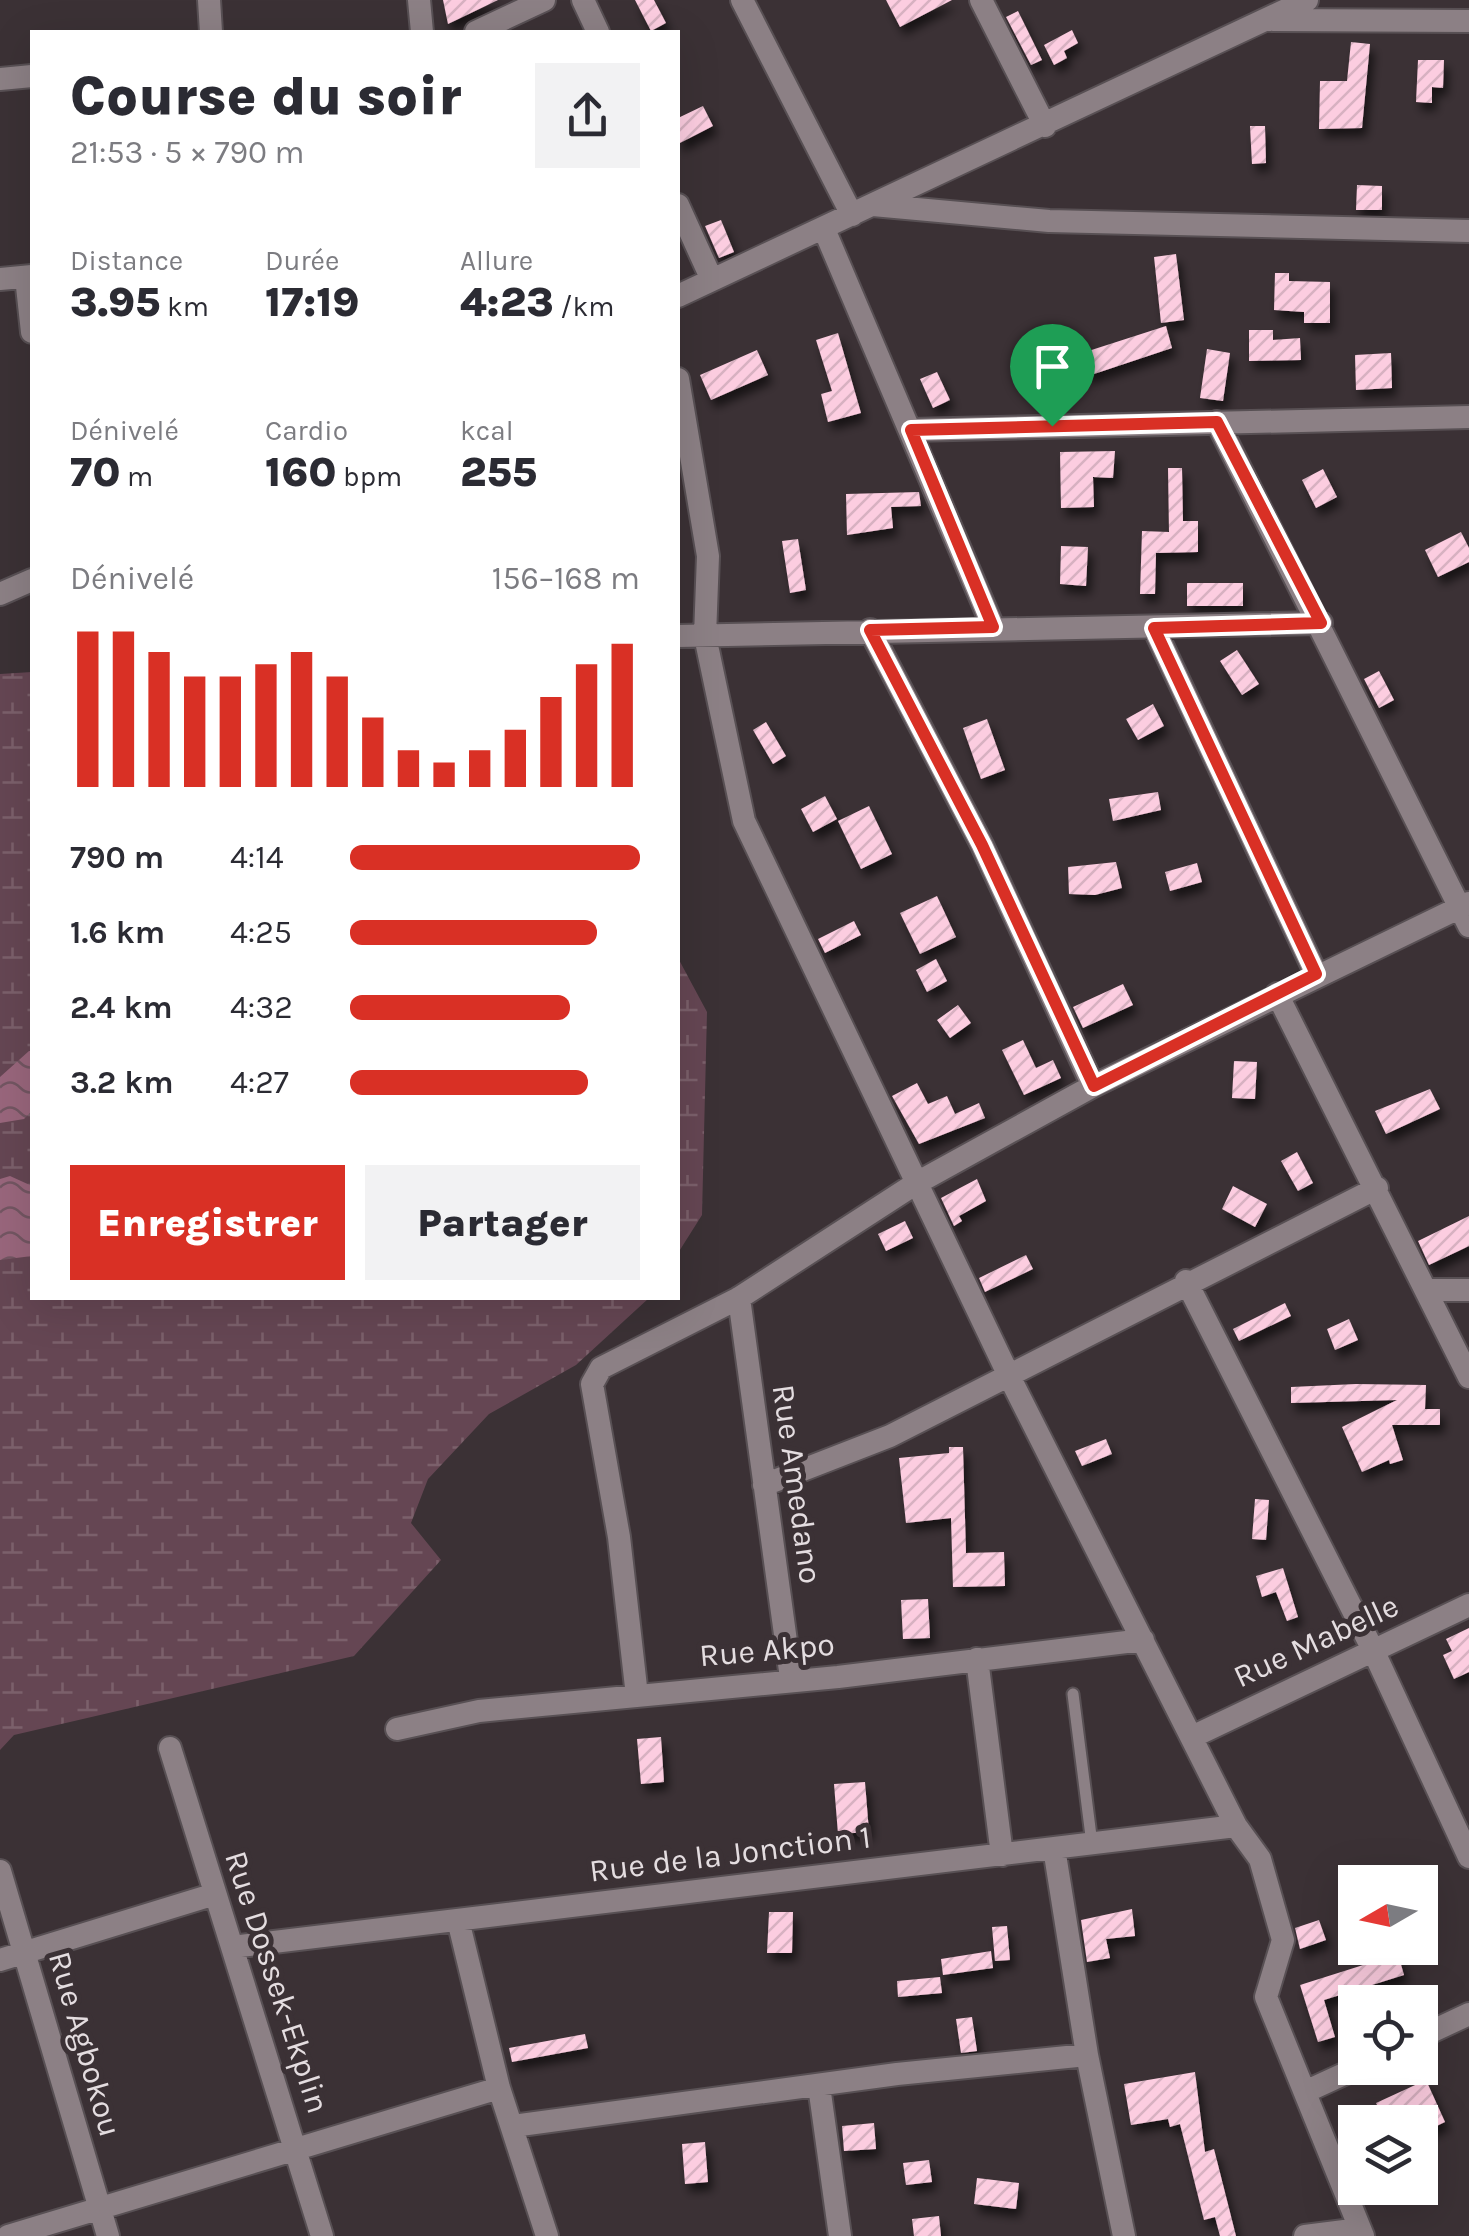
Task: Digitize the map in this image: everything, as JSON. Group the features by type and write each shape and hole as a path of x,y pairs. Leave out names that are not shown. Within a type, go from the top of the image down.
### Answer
{"street":[{"path":"209,0 211,30"},
{"path":"418,0 422,30"},
{"path":"480,30 544,0"},
{"path":"583,0 597,30"},
{"path":"742,0 861,210"},
{"path":"680,295 1307,0"},
{"path":"990,3 1045,126"},
{"path":"1268,20 1469,22"},
{"path":"0,79 30,76"},
{"path":"680,209 712,280"},
{"path":"861,210 1048,221 1469,231"},
{"path":"824,229 993,627"},
{"path":"0,279 29,276"},
{"path":"680,391 708,556 705,636 744,821 1009,1376 1236,1826 1260,1859 1283,1940 1266,1997 1361,2233 1306,2236"},
{"path":"911,430 1469,417"},
{"path":"637,1696 620,1537 592,1384 601,1368 740,1298 915,1184 1094,1086 1316,974 1466,912 1217,422"},
{"path":"0,594 30,581"},
{"path":"680,636 1321,623"},
{"path":"1154,628 1316,974"},
{"path":"870,630 982,845 1094,1086"},
{"path":"1277,994 1469,1377"},
{"path":"764,1485 890,1436 1186,1281 1377,1188"},
{"path":"1186,1281 1373,1650 1469,1858"},
{"path":"1426,1290 1469,1290"},
{"name":"Rue Amedano","path":"740,1298 791,1678"},
{"name":"Rue Mabelle","path":"1192,1737 1469,1605"},
{"name":"Rue Akpo","path":"397,1729 479,1710 1144,1640"},
{"path":"977,1659 1002,1854"},
{"name":"Rue Dossek-Ekplin","path":"170,1748 322,2236"},
{"name":"Rue de la Jonction 1","path":"232,1947 1236,1826"},
{"path":"1054,1848 1086,2055 1124,2236"},
{"name":"Rue Agbokou","path":"0,1871 108,2236"},
{"path":"0,1960 215,1894"},
{"path":"458,1920 498,2088 514,2126 547,2236"},
{"path":"1438,2029 1469,2014"},
{"path":"514,2126 1086,2055"},
{"path":"1305,2092 1338,2077"},
{"path":"819,2086 840,2236"},
{"path":"8,2236 297,2152 498,2088"}],"lane":[{"path":"1073,1694 1092,1844"}],"green space":[{"path":"30,672 30,1300 647,1300 576,1365 489,1414 428,1479 411,1523 441,1560 354,1656 14,1735 0,1750 0,674"},
{"path":"680,962 707,1012 702,1215 680,1250"}],"water":[{"path":"30,1051 30,1113 24,1119 0,1123 0,1077"},
{"path":"10,1176 30,1185 30,1256 0,1260 0,1179"}],"building":[{"path":"443,0 498,0 448,24"},
{"path":"635,0 654,0 666,23 650,30"},
{"path":"886,0 952,0 900,27"},
{"path":"1018,11 1042,60 1031,65 1006,17"},
{"path":"1072,30 1078,43 1064,51 1067,58 1054,65 1044,45"},
{"path":"1351,42 1370,44 1362,128 1319,129 1320,81 1347,81"},
{"path":"1418,60 1444,60 1443,88 1432,87 1432,103 1416,102"},
{"path":"703,106 713,126 680,143 680,117"},
{"path":"1250,126 1265,126 1266,163 1252,164"},
{"path":"1357,185 1382,186 1382,210 1356,210"},
{"path":"721,220 734,252 719,258 705,226"},
{"path":"1176,254 1184,320 1161,323 1154,257"},
{"path":"1275,273 1289,273 1289,281 1330,282 1330,323 1304,323 1304,312 1274,310"},
{"path":"1166,326 1172,348 1088,376 1079,354"},
{"path":"1249,330 1273,330 1273,340 1300,338 1301,360 1249,361"},
{"path":"838,333 861,413 828,422 821,394 832,391 816,340"},
{"path":"1207,349 1230,353 1223,401 1200,398"},
{"path":"757,350 768,375 711,400 700,375"},
{"path":"1391,353 1392,388 1356,390 1355,355"},
{"path":"937,372 950,400 933,408 920,379"},
{"path":"1115,451 1113,478 1093,477 1094,507 1061,508 1060,452"},
{"path":"1168,468 1182,468 1183,521 1198,521 1198,552 1156,553 1155,594 1140,594 1142,531 1169,532"},
{"path":"1323,469 1337,497 1316,508 1302,480"},
{"path":"919,492 921,506 891,507 893,528 847,535 846,494"},
{"path":"1461,532 1469,548 1469,562 1438,577 1425,550"},
{"path":"798,539 806,590 790,593 782,541"},
{"path":"1061,546 1088,547 1086,586 1060,584"},
{"path":"1187,583 1243,583 1243,606 1187,606"},
{"path":"1237,650 1259,684 1242,695 1220,661"},
{"path":"1379,671 1394,700 1379,708 1364,679"},
{"path":"1153,704 1164,726 1138,740 1126,719"},
{"path":"987,719 1005,770 981,779 963,728"},
{"path":"766,722 786,756 773,764 753,730"},
{"path":"1158,792 1161,810 1113,821 1109,799"},
{"path":"825,796 837,819 813,832 801,809"},
{"path":"869,806 892,854 861,869 838,821"},
{"path":"1116,862 1122,888 1095,895 1069,894 1068,867"},
{"path":"1197,863 1202,882 1170,891 1165,872"},
{"path":"937,896 956,937 920,954 900,913"},
{"path":"854,921 861,935 825,953 818,939"},
{"path":"936,959 947,981 927,992 916,970"},
{"path":"1123,984 1133,1005 1083,1028 1073,1007"},
{"path":"958,1005 971,1023 950,1038 937,1020"},
{"path":"1023,1040 1036,1068 1053,1060 1061,1078 1024,1095 1002,1050"},
{"path":"1234,1061 1257,1062 1255,1099 1232,1098"},
{"path":"917,1083 928,1104 947,1096 955,1114 979,1103 985,1118 919,1144 892,1096"},
{"path":"1430,1089 1440,1109 1386,1134 1375,1111"},
{"path":"1297,1152 1313,1183 1298,1191 1281,1161"},
{"path":"977,1179 986,1201 959,1216 962,1221 954,1226 941,1198"},
{"path":"1233,1186 1267,1204 1255,1227 1222,1209"},
{"path":"1469,1216 1469,1246 1429,1265 1418,1241"},
{"path":"905,1221 913,1238 886,1251 878,1234"},
{"path":"1026,1255 1033,1269 985,1292 979,1278"},
{"path":"1285,1303 1291,1316 1239,1341 1233,1329"},
{"path":"1349,1319 1358,1340 1335,1350 1327,1329"},
{"path":"1426,1385 1425,1409 1440,1409 1440,1425 1392,1425 1403,1460 1390,1464 1389,1460 1362,1472 1342,1427 1397,1400 1291,1403 1291,1387"},
{"path":"1106,1439 1112,1454 1082,1466 1075,1451"},
{"path":"949,1447 963,1447 966,1553 1004,1552 1005,1586 953,1587 951,1518 906,1523 899,1458 949,1453"},
{"path":"1255,1499 1269,1500 1266,1540 1252,1539"},
{"path":"1283,1568 1298,1617 1287,1621 1276,1592 1262,1597 1256,1576"},
{"path":"928,1599 930,1638 903,1639 901,1600"},
{"path":"1469,1628 1469,1672 1454,1679 1443,1655 1452,1651 1446,1639"},
{"path":"661,1737 664,1782 641,1784 637,1739"},
{"path":"865,1782 869,1832 838,1834 834,1784"},
{"path":"1132,1909 1135,1936 1106,1939 1110,1958 1087,1962 1081,1920"},
{"path":"769,1912 793,1912 792,1953 767,1953"},
{"path":"1319,1920 1326,1940 1300,1949 1295,1928"},
{"path":"1007,1926 1010,1960 995,1961 992,1927"},
{"path":"991,1951 993,1968 943,1975 941,1959"},
{"path":"1363,1965 1401,1965 1404,1975 1372,1985 1338,1985 1338,1996 1324,2000 1335,2037 1318,2042 1300,1985"},
{"path":"940,1977 942,1993 898,1997 897,1981"},
{"path":"972,2017 977,2051 961,2053 956,2019"},
{"path":"585,2034 588,2048 512,2062 509,2048"},
{"path":"1195,2072 1205,2152 1214,2149 1236,2236 1220,2236 1215,2217 1204,2220 1180,2124 1170,2127 1168,2119 1131,2125 1124,2084"},
{"path":"1415,2085 1428,2085 1437,2105 1377,2105"},
{"path":"1438,2107 1445,2122 1438,2125"},
{"path":"874,2123 876,2149 844,2151 842,2126"},
{"path":"705,2142 708,2182 685,2184 682,2144"},
{"path":"929,2160 932,2182 906,2185 903,2163"},
{"path":"977,2178 1019,2183 1016,2209 974,2204"},
{"path":"939,2216 941,2236 914,2236 912,2219"}],"route":[{"path":"1217,422 1321,623 1154,628 1316,974 1094,1086 982,845 870,630 993,627 911,430 1052,426 1217,422"}]}
